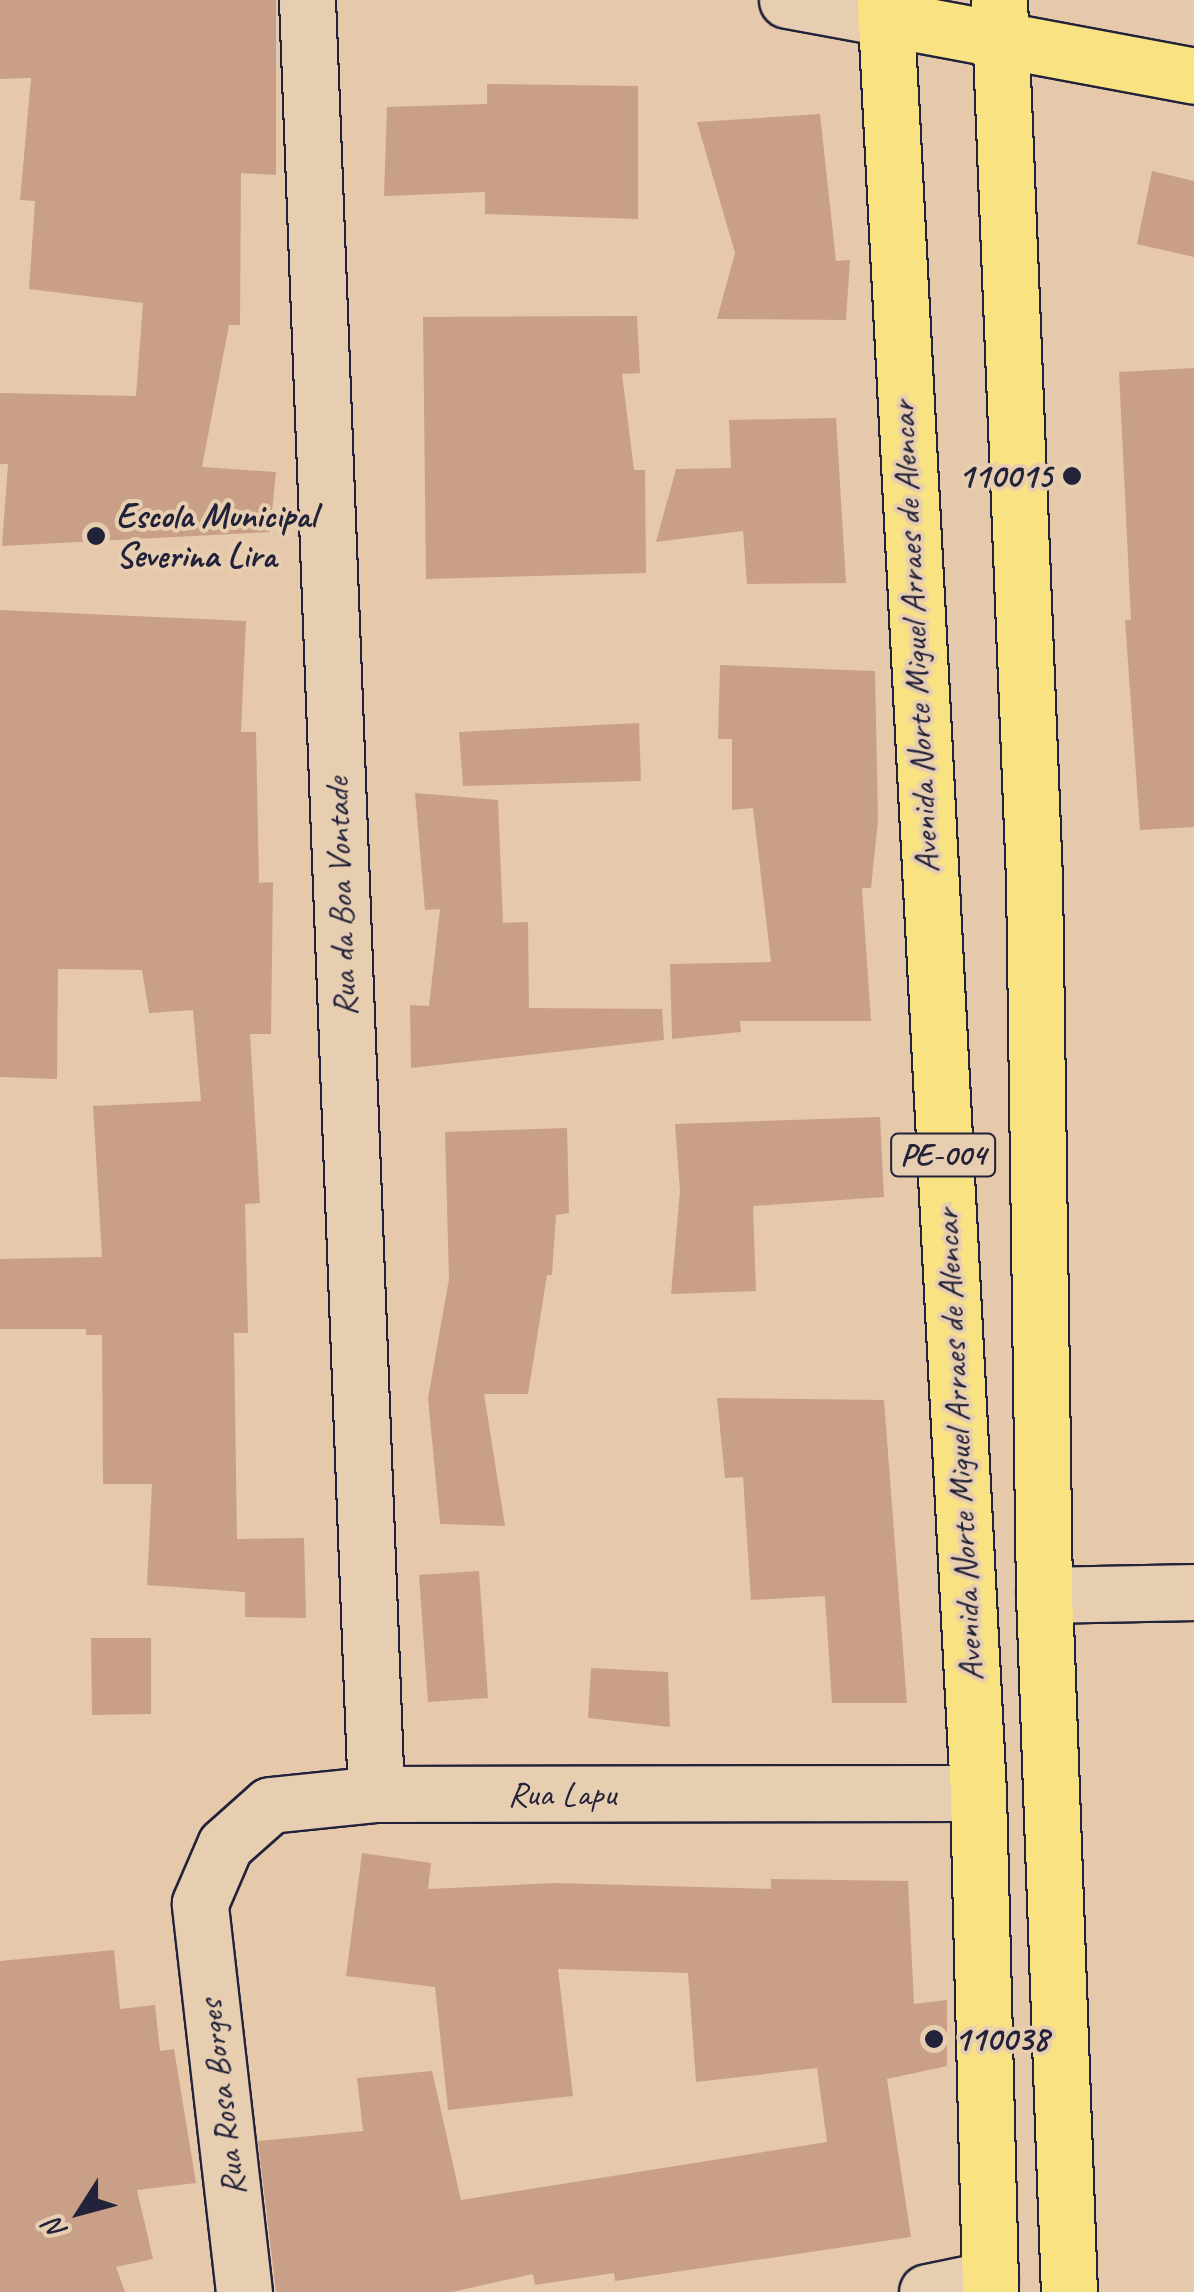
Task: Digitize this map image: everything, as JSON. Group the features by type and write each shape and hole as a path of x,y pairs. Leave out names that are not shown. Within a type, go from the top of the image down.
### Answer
{"main road":[{"path":"885,9 999,21 1194,76"},
{"name":"Avenida Norte Miguel Arraes de Alencar","path":"885,9 978,1793 990,2286"},
{"name":"PE-004","path":"999,21 1034,879 1044,1595 1069,2292"}],"street":[{"name":"Rua da Boa Vontade","path":"307,0 376,1794"},
{"path":"787,0 885,9"},
{"path":"1044,1595 1194,1592"},
{"name":"Rua Lapu","path":"200,1903 225,1845 270,1805 376,1794 978,1793"},
{"name":"Rua Rosa Borges","path":"200,1903 244,2292"},
{"path":"927,2292 990,2286"}],"building":[{"path":"0,0 276,0 276,175 241,173 240,325 229,325 202,467 276,472 270,532 2,546 8,464 0,464 0,393 136,396 143,303 29,289 35,201 20,200 31,78 0,79"},
{"path":"487,84 638,86 638,219 485,214 485,192 384,196 387,107 487,104"},
{"path":"820,114 836,261 850,260 846,320 717,319 735,253 697,122"},
{"path":"1152,171 1194,181 1194,257 1137,244"},
{"path":"637,316 640,373 622,374 634,470 645,470 646,573 426,579 423,317"},
{"path":"1194,368 1194,827 1140,830 1125,620 1131,620 1119,372"},
{"path":"836,418 846,583 747,584 743,531 656,542 676,469 731,468 729,420"},
{"path":"0,610 246,621 241,732 256,732 259,883 273,882 271,1034 250,1034 260,1203 245,1204 248,1333 234,1333 237,1539 304,1538 306,1618 245,1617 245,1592 147,1585 152,1484 103,1484 102,1335 86,1335 86,1329 0,1329 0,1259 102,1257 93,1106 201,1101 193,1010 149,1013 142,970 58,969 57,1079 0,1077"},
{"path":"720,665 875,671 878,820 871,888 862,888 871,1021 740,1021 741,1032 672,1039 670,964 771,962 753,808 732,810 732,739 718,739"},
{"path":"639,723 641,781 463,786 459,732"},
{"path":"415,793 498,800 503,923 528,922 529,1008 662,1009 664,1040 411,1068 410,1005 429,1006 440,909 425,910"},
{"path":"880,1117 884,1197 753,1206 756,1291 671,1294 680,1191 675,1124"},
{"path":"567,1128 569,1213 556,1215 552,1275 547,1275 528,1394 484,1394 505,1526 440,1524 428,1398 449,1279 445,1132"},
{"path":"717,1398 884,1400 907,1703 832,1703 825,1596 751,1600 743,1477 725,1478"},
{"path":"479,1571 488,1698 428,1702 419,1575"},
{"path":"91,1638 151,1638 151,1714 92,1715"},
{"path":"591,1668 668,1672 670,1727 588,1718"},
{"path":"362,1853 431,1863 428,1889 555,1883 771,1889 771,1879 908,1881 914,2004 947,2000 947,2066 887,2079 911,2237 615,2281 614,2273 535,2285 533,2274 452,2292 276,2292 258,2141 363,2131 357,2078 432,2071 461,2200 827,2142 817,2068 696,2082 688,1973 558,1969 573,2096 448,2110 435,1987 346,1976"},
{"path":"114,1950 120,2009 155,2005 160,2051 174,2049 196,2183 137,2190 153,2259 116,2267 125,2292 0,2292 0,1961"}],"place":[{"name":"110015","path":"1072,476"},
{"name":"Escola Municipal Severina Lira","path":"96,536"},
{"name":"110038","path":"934,2039"}]}
